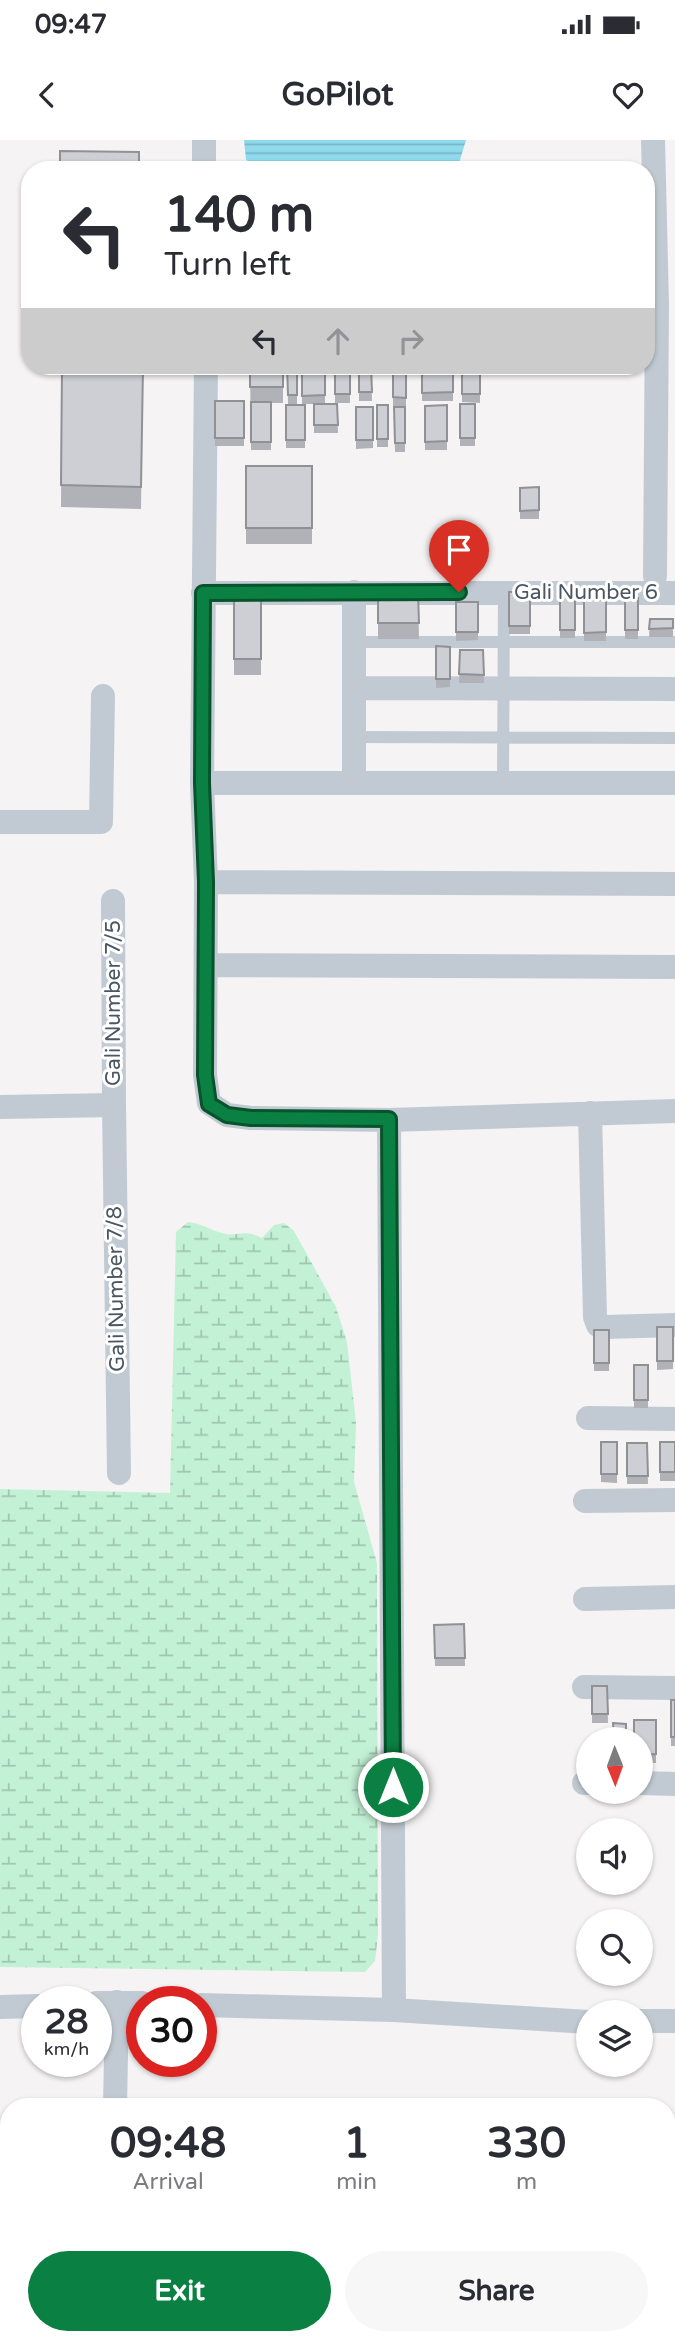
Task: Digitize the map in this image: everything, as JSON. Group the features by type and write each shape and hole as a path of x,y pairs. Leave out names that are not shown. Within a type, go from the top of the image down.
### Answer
{"street":[{"path":"204,140 204,161"},
{"path":"653,140 658,172 659,262 666,363 666,464 655,576"},
{"path":"206,375 202,783 206,882 205,1075 209,1104 227,1115 251,1118 389,1119 675,1111"},
{"path":"354,592 354,783"},
{"name":"Gali Number 6","path":"203,593 675,593"},
{"path":"354,688 675,689"},
{"path":"0,822 101,822 103,696"},
{"path":"202,783 675,783"},
{"path":"206,882 675,884"},
{"name":"Gali Number 7/5","path":"113,901 114,1105"},
{"path":"206,965 675,967"},
{"path":"0,1107 114,1105"},
{"name":"Gali Number 7/8","path":"114,1105 120,1473"},
{"path":"590,1113 595,1317 598,1325 675,1325"},
{"path":"389,1119 394,2010"},
{"path":"588,1418 675,1419"},
{"path":"585,1501 675,1500"},
{"path":"584,1599 675,1597"},
{"path":"584,1687 675,1688"},
{"path":"653,1783 675,1784"},
{"path":"217,2005 394,2010 576,2021"},
{"path":"0,2007 21,2006"},
{"path":"653,2021 675,2021"},
{"path":"112,2068 114,2098"}],"lane":[{"path":"503,783 504,592"},
{"path":"354,642 675,642"},
{"path":"353,737 675,738"}],"green space":[{"path":"188,1222 227,1234 250,1234 262,1238 274,1225 284,1223 294,1231 336,1307 347,1342 356,1423 354,1482 377,1563 378,1934 375,1961 365,1972 0,1967 0,1489 170,1493 176,1232"}],"water":[{"path":"244,140 466,140 460,161 246,160"}],"building":[{"path":"60,151 139,152 139,161 60,161"},
{"path":"62,375 143,375 141,487 61,485"},
{"path":"250,375 283,375 283,387 250,387"},
{"path":"287,375 297,375 297,395 288,395"},
{"path":"302,375 325,375 325,395 302,396"},
{"path":"335,375 350,375 350,394 335,394"},
{"path":"359,375 371,375 372,392 359,392"},
{"path":"393,375 406,375 406,398 393,397"},
{"path":"422,375 453,375 453,392 422,393"},
{"path":"462,375 480,375 480,394 462,394"},
{"path":"215,401 244,401 244,438 215,438"},
{"path":"251,402 271,402 271,442 251,442"},
{"path":"314,404 337,404 338,425 314,425"},
{"path":"460,404 475,404 475,438 460,438"},
{"path":"286,405 305,405 305,440 286,440"},
{"path":"377,405 388,405 388,439 377,439"},
{"path":"447,405 447,441 425,442 425,406"},
{"path":"356,407 373,407 373,440 356,440"},
{"path":"394,407 405,407 405,443 395,443"},
{"path":"246,466 312,466 312,528 246,528"},
{"path":"539,487 539,510 520,511 520,488"},
{"path":"261,588 261,659 234,659 234,589"},
{"path":"378,592 418,592 419,623 378,623"},
{"path":"509,592 530,592 530,626 509,626"},
{"path":"560,596 575,596 575,630 560,630"},
{"path":"638,598 638,630 625,630 625,599"},
{"path":"584,599 606,600 606,632 584,633"},
{"path":"456,602 478,602 478,632 456,632"},
{"path":"650,619 673,619 673,628 649,629"},
{"path":"436,646 450,647 450,679 436,679"},
{"path":"460,650 483,650 484,675 459,674"},
{"path":"657,1327 673,1327 673,1361 657,1361"},
{"path":"594,1330 609,1330 609,1363 594,1363"},
{"path":"634,1365 648,1365 648,1400 634,1400"},
{"path":"601,1442 617,1442 617,1474 601,1474"},
{"path":"660,1442 675,1442 675,1472 660,1472"},
{"path":"627,1443 647,1443 648,1476 627,1476"},
{"path":"464,1624 465,1658 435,1658 434,1625"},
{"path":"592,1686 607,1686 608,1714 592,1714"},
{"path":"671,1700 675,1700 675,1737 671,1737"},
{"path":"634,1720 656,1720 656,1754 653,1754 653,1727 634,1727"},
{"path":"613,1723 626,1724 626,1727 613,1727"}],"route":[{"path":"393,1787 389,1119 251,1118 227,1115 209,1104 205,1075 203,593 459,592"}]}
